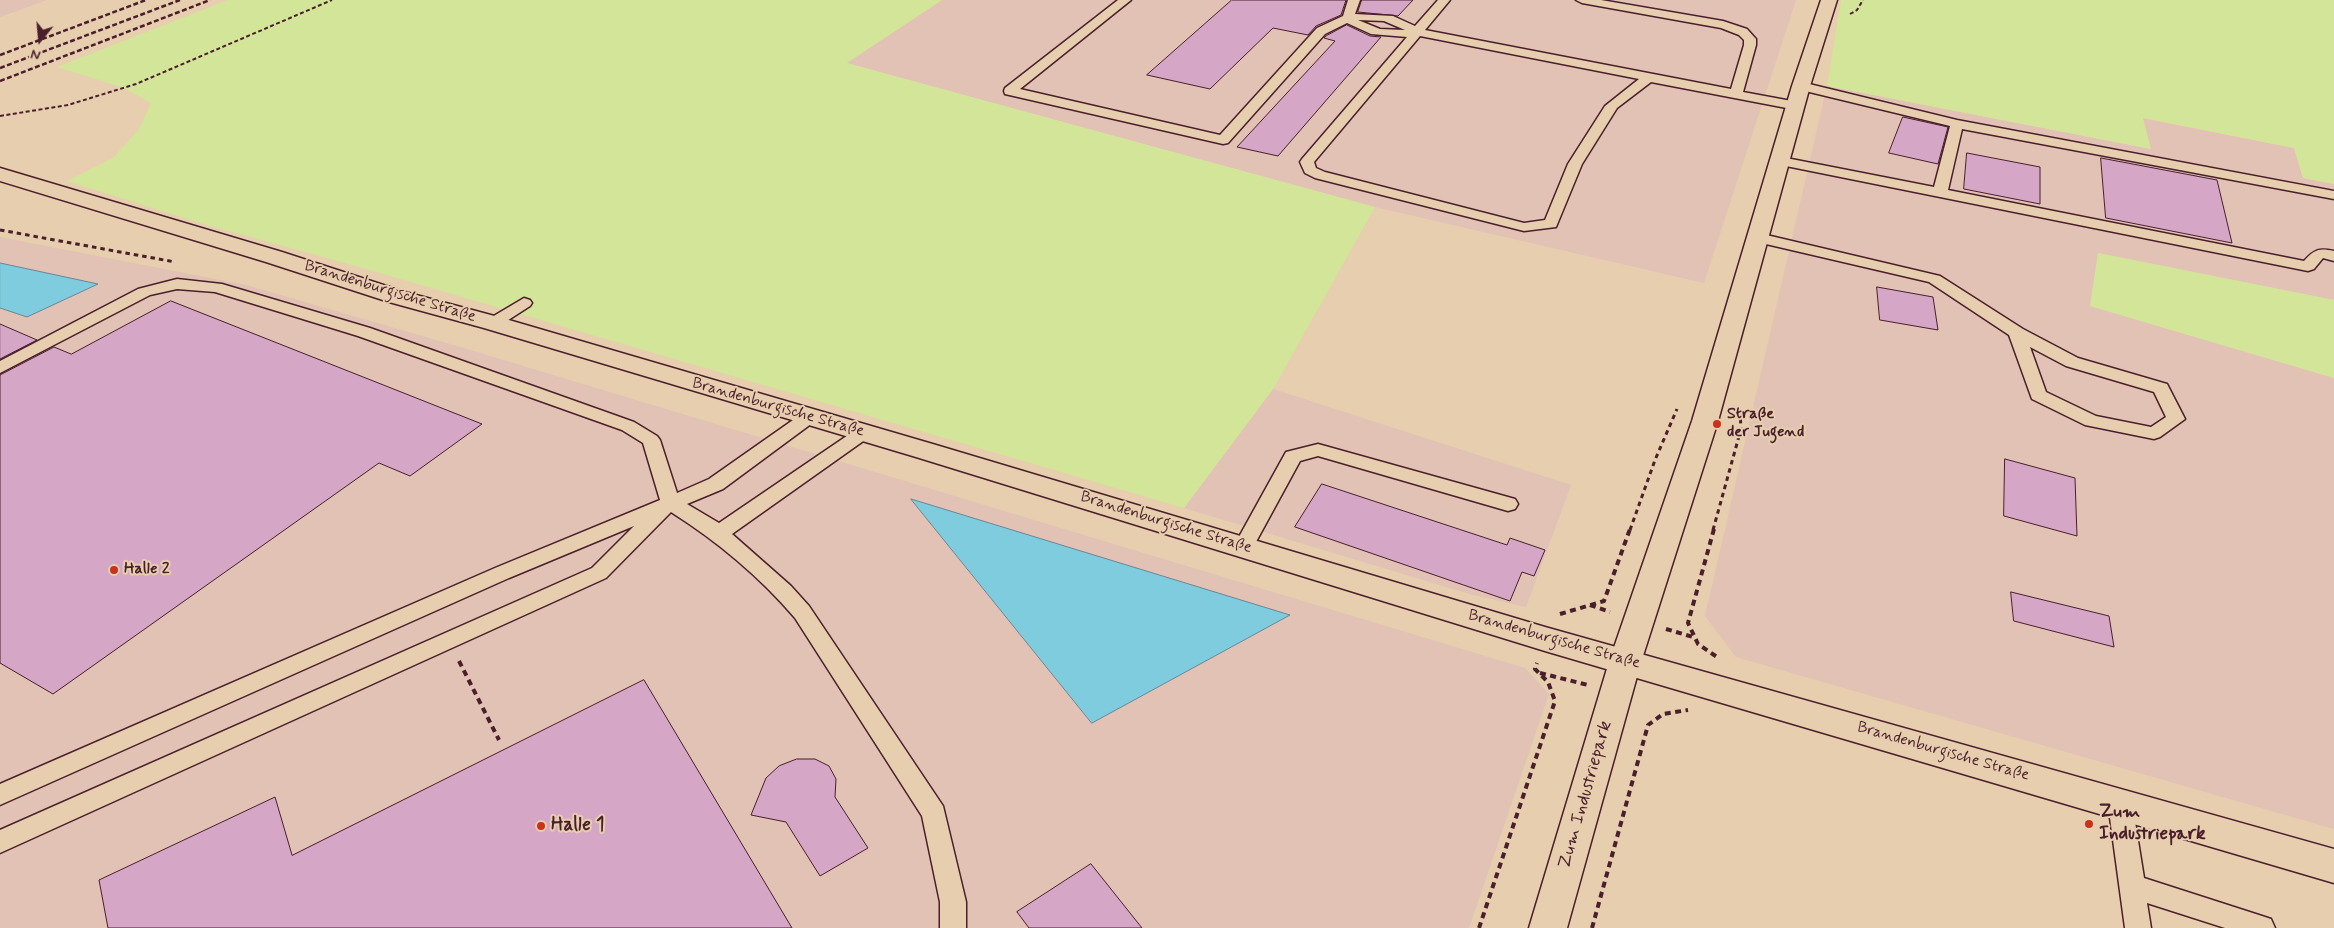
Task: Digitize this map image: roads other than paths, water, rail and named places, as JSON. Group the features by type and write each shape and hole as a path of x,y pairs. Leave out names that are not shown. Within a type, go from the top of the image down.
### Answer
{"street":[{"path":"1625,662 1692,465 1828,0"},
{"name":"Brandenburgische Straße","path":"0,174 274,257 396,297 493,322 1625,662 2120,802 2334,866"},
{"name":"Zum Industriepark","path":"1548,928 1625,662"}],"lane":[{"path":"1125,0 1010,91 1224,140 1321,31 1348,18 1366,16 1407,24 1415,32 1736,94 1799,96 2334,195"},
{"path":"1348,18 1354,0"},
{"path":"1444,0 1307,162 1310,170 1320,175 1524,227 1551,224 1575,164 1612,106 1649,77"},
{"path":"1582,0 1723,25 1743,32 1750,39 1750,45 1736,94"},
{"path":"1940,193 1957,124"},
{"path":"1781,162 2308,266 2319,254 2334,256"},
{"path":"1758,238 1934,278 2017,333 2072,362 2161,388 2176,419 2154,434 2091,422 2038,395 2017,333"},
{"path":"0,368 144,292 177,284 216,287 364,332 628,426 651,440 670,502 719,533 784,591 802,612 934,813 953,902 952,928"},
{"path":"493,322 524,303"},
{"path":"2,791 484,581 716,484 809,418"},
{"path":"719,533 864,433"},
{"path":"1244,546 1293,456 1318,450 1508,504"},
{"path":"0,842 599,573 670,502"},
{"path":"2120,802 2138,928"},
{"path":"2132,886 2262,928"}],"water":[{"path":"0,263 98,284 27,317 0,308"},
{"path":"911,499 1290,615 1092,723"}],"railway":[{"path":"0,55 146,0"},
{"path":"0,68 180,0"},
{"path":"0,81 210,0"}],"place":[{"name":"Straße der Jugend","path":"1717,424"},
{"name":"Halle 2","path":"114,570"},
{"name":"Zum Industriepark","path":"2089,824"},
{"name":"Halle 1","path":"541,826"}]}
